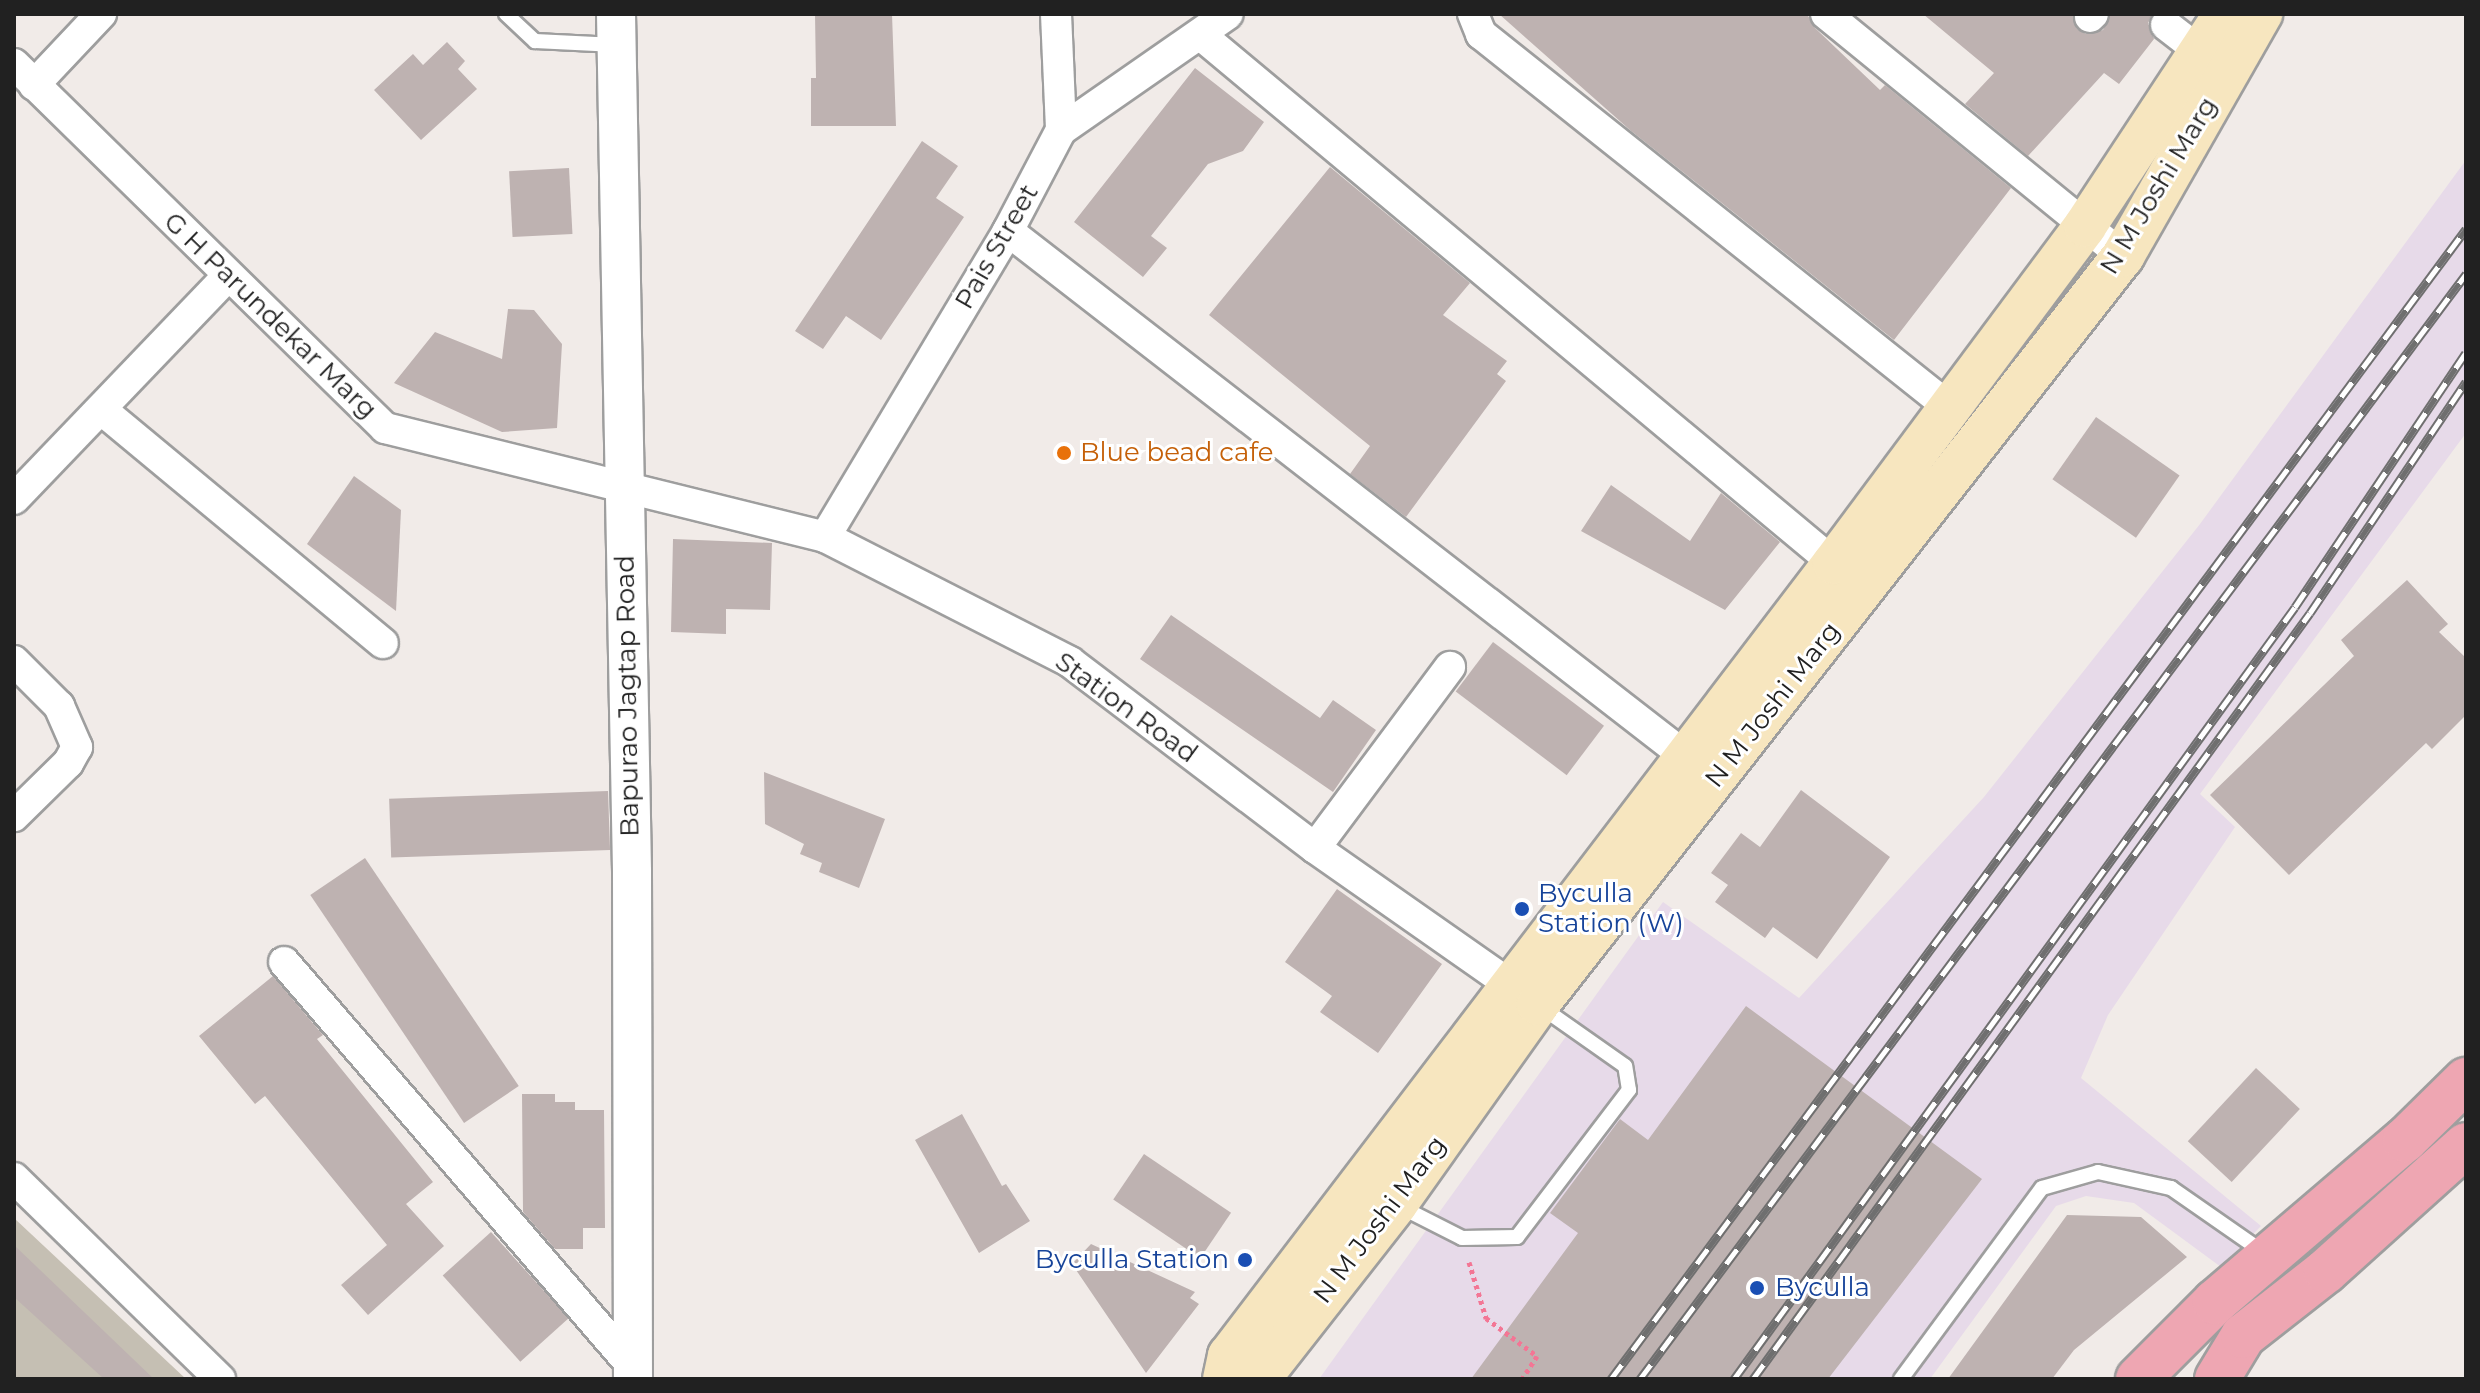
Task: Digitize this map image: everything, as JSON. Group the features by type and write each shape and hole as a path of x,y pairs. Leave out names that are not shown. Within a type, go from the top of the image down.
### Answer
{"highway":[{"path":"2138,1379 2215,1302 2405,1140 2466,1080"},
{"path":"2199,1379 2243,1336 2326,1271 2466,1145"},
{"path":"2217,1379 2243,1336"}],"main road":[{"name":"N M Joshi Marg","path":"1524,995 1685,756 2027,375 2123,256 2213,61 2225,14"},
{"name":"N M Joshi Marg","path":"1259,1379 1380,1190 1524,995 1849,576 1950,408 1993,349 2213,61 2261,14"},
{"path":"1993,349 2027,375"},
{"name":"N M Joshi Marg","path":"1224,1379 1229,1356 1380,1190"}],"street":[{"path":"24,75 101,14"},
{"path":"1056,14 1061,130"},
{"name":"Pais Street","path":"825,537 1008,231 1061,130 1202,36 1228,14"},
{"path":"1473,14 1481,34 1950,408"},
{"path":"1826,14 2123,256"},
{"path":"2166,25 2213,61"},
{"name":"Bapurao Jagtap Road","path":"616,29 632,872 633,1373"},
{"path":"1202,36 1849,576"},
{"name":"G H Parundekar Marg","path":"24,75 385,428 623,490"},
{"path":"1008,231 1685,756"},
{"path":"14,499 228,276"},
{"path":"102,410 383,643"},
{"name":"Station Road","path":"623,490 825,537 1070,662 1315,848 1524,995"},
{"path":"14,661 59,706 77,747 68,763 14,816"},
{"path":"1315,848 1450,667"},
{"path":"284,962 633,1373"},
{"path":"14,1178 220,1379"}],"lane":[{"path":"506,14 535,41 616,29"},
{"path":"1380,1190 1462,1238 1517,1237 1629,1090 1625,1066 1524,995"},
{"path":"1901,1379 2042,1188 2098,1172 2171,1188 2269,1257"}],"path":[{"path":"1462,1238 1486,1318 1537,1356 1522,1379"}],"shaded area":[{"path":"2466,160 2466,433 2200,794 2235,827 2108,1015 2081,1078 2261,1226 2221,1267 2134,1203 2086,1196 2056,1206 1930,1379 1319,1379 1663,902 1799,998 1984,797 2200,524"},
{"path":"14,1218 186,1379 14,1379"}],"building":[{"path":"815,14 892,14 896,126 811,126 811,78 816,78"},
{"path":"1499,14 1807,14 1815,28 1880,90 1885,85 2011,188 1894,340 1630,130"},
{"path":"1923,14 2073,14 2077,29 2086,34 2103,30 2110,14 2152,14 2148,23 2154,39 2119,84 2104,73 2028,156 1965,104 1994,73"},
{"path":"447,42 465,61 458,69 477,89 421,140 374,90 413,54 423,65"},
{"path":"1195,68 1264,122 1243,151 1208,164 1151,236 1167,248 1143,277 1074,222"},
{"path":"922,141 958,166 936,198 964,217 881,340 846,316 823,349 795,331"},
{"path":"1330,167 1470,283 1443,315 1507,361 1497,374 1506,381 1406,517 1350,474 1370,446 1209,315"},
{"path":"569,168 572,234 513,237 509,171"},
{"path":"508,309 534,310 562,344 557,428 502,432 394,383 435,332 502,359"},
{"path":"2096,417 2180,476 2136,538 2052,479"},
{"path":"354,476 401,510 396,611 307,544"},
{"path":"1611,485 1690,541 1721,493 1780,542 1725,610 1581,531"},
{"path":"673,539 772,543 770,610 726,609 726,634 671,632"},
{"path":"2407,580 2448,624 2439,632 2466,658 2466,715 2432,749 2426,743 2289,875 2210,795 2354,656 2341,640"},
{"path":"1171,615 1320,718 1333,700 1376,730 1333,792 1140,659"},
{"path":"1493,642 1604,726 1567,775 1456,692"},
{"path":"764,772 885,819 859,888 819,872 822,863 800,854 804,844 765,824"},
{"path":"1801,790 1890,857 1817,959 1773,927 1765,938 1715,902 1728,885 1711,873 1741,833 1760,847"},
{"path":"608,791 610,850 391,858 389,799"},
{"path":"365,858 519,1086 464,1123 310,895"},
{"path":"1337,889 1442,964 1378,1053 1320,1012 1332,996 1285,962"},
{"path":"273,976 323,1035 317,1039 433,1182 406,1204 444,1246 368,1315 341,1285 387,1245 265,1096 255,1104 199,1036"},
{"path":"1746,1006 1982,1179 1828,1379 1471,1379 1578,1233 1550,1213 1620,1119 1648,1140"},
{"path":"2256,1068 2300,1109 2232,1182 2188,1141"},
{"path":"522,1094 555,1094 555,1102 575,1102 575,1110 604,1110 605,1228 583,1228 583,1249 555,1249 523,1212"},
{"path":"962,1114 1002,1186 1006,1184 1030,1221 979,1253 915,1140"},
{"path":"1144,1154 1231,1213 1200,1258 1113,1200"},
{"path":"2067,1215 2141,1217 2187,1257 2074,1350 2052,1379 1948,1379"},
{"path":"491,1232 569,1318 520,1362 443,1275"},
{"path":"1091,1244 1195,1292 1190,1298 1199,1304 1146,1373 1072,1264"},
{"path":"14,1245 154,1379 104,1379 14,1297"}],"railway":[{"path":"1611,1379 2466,229"},
{"path":"1640,1379 2466,274"},
{"path":"1734,1379 2295,607 2466,353"},
{"path":"1753,1379 2310,613 2466,382"}],"place":[{"name":"Blue bead cafe","path":"1064,453"},
{"name":"Byculla Station (W)","path":"1522,909"},
{"name":"Byculla Station","path":"1245,1260"},
{"name":"Byculla","path":"1757,1288"}]}
